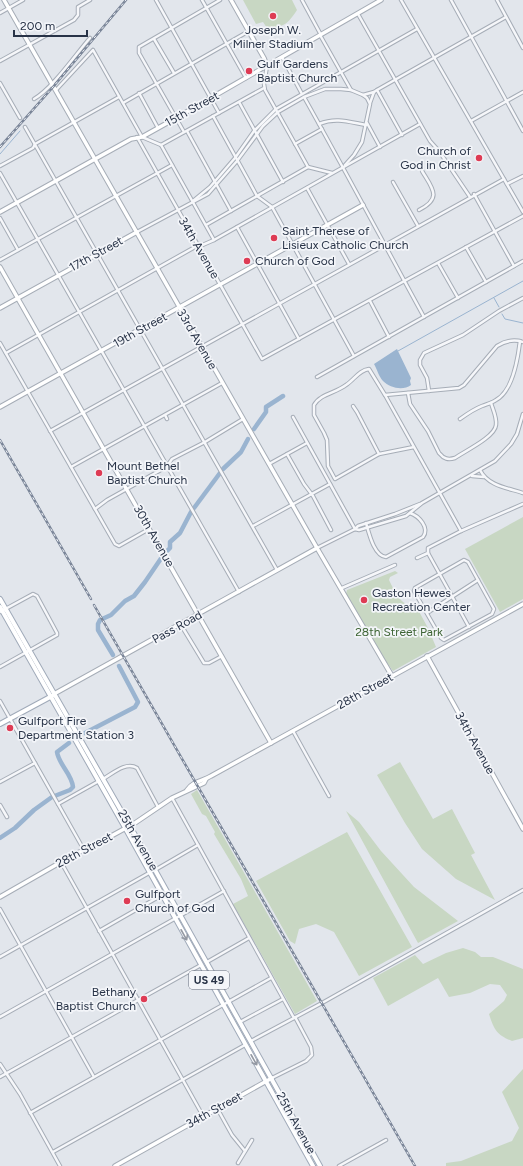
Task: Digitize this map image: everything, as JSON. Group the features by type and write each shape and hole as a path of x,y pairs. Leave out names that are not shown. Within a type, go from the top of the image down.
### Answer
{"main road":[{"name":"25th Avenue","path":"0,599 2,610 101,780 127,827 149,873 313,1166"},
{"name":"Pass Road","path":"0,724 52,695"},
{"name":"25th Avenue","path":"127,827 155,870 320,1166"}],"street":[{"name":"33rd Avenue","path":"4,0 222,383 392,676"},
{"path":"0,13 23,0"},
{"path":"0,61 74,20 78,16 78,7 90,0"},
{"path":"156,0 219,113"},
{"path":"202,0 246,78"},
{"path":"220,0 139,47 139,52 176,118 217,184 231,211"},
{"path":"231,0 267,66 264,88 308,167"},
{"path":"302,0 351,90"},
{"name":"15th Street","path":"0,212 130,139 142,137 381,0"},
{"path":"401,0 523,212"},
{"path":"451,0 523,131"},
{"path":"497,0 523,48"},
{"path":"358,14 430,141 439,151 470,197"},
{"path":"363,95 376,91 506,17"},
{"path":"192,201 209,189 235,158 254,131 277,110 417,29"},
{"path":"122,103 249,31"},
{"path":"34,99 52,84 90,38"},
{"path":"154,39 174,73"},
{"path":"56,91 93,50 142,137 161,145 214,240"},
{"path":"282,57 424,317"},
{"path":"0,83 20,118"},
{"path":"161,145 264,88"},
{"path":"303,96 330,89 351,90 363,95 367,98 370,104"},
{"path":"343,167 359,147 367,124 370,104 376,91"},
{"path":"376,91 402,135"},
{"path":"471,121 523,92"},
{"path":"139,93 158,128"},
{"path":"0,166 33,148 35,144 119,97"},
{"path":"238,102 283,182"},
{"path":"192,201 196,201 208,194 237,161 256,134 277,110"},
{"path":"213,116 257,196 272,207 354,356"},
{"path":"319,124 329,120 367,124"},
{"path":"367,124 380,147"},
{"path":"6,353 156,268 195,247 214,240 420,124"},
{"path":"25,127 278,571"},
{"path":"295,144 322,129"},
{"name":"34th Avenue","path":"136,137 262,359 299,339"},
{"path":"0,260 172,165"},
{"path":"206,225 308,167 333,173"},
{"path":"419,210 429,204 434,197 434,192 422,171"},
{"path":"0,173 239,592"},
{"path":"507,184 523,176"},
{"path":"50,430 202,347 474,194 504,179"},
{"path":"393,182 418,226"},
{"path":"307,188 349,264"},
{"path":"474,194 514,266"},
{"name":"17th Street","path":"0,308 192,201"},
{"name":"19th Street","path":"0,407 363,205"},
{"path":"237,227 299,339 523,216"},
{"path":"0,218 18,250"},
{"path":"466,247 486,282"},
{"path":"317,377 523,261"},
{"path":"438,263 458,298"},
{"name":"30th Avenue","path":"0,267 271,743"},
{"path":"429,391 427,378 420,365 420,360 424,353 463,335 499,311 523,298"},
{"path":"370,301 389,337"},
{"path":"386,395 461,387 497,346 506,341 522,341 516,365 508,386 500,398 473,410 460,419"},
{"path":"0,343 115,544 120,546 150,529"},
{"path":"414,447 379,454 335,478 328,466 327,440 314,416 314,405 319,398 341,388 366,369 369,369 386,395 461,531"},
{"path":"71,467 222,383"},
{"path":"408,393 410,404 428,431 439,454 448,459 455,458 492,435 496,428 496,420 491,403"},
{"path":"353,406 379,454"},
{"path":"293,418 355,529 360,530 410,513 422,503 470,476 501,456 512,444 517,434 523,414"},
{"path":"164,415 167,419"},
{"path":"95,509 167,466 172,459 244,419"},
{"path":"269,464 307,443"},
{"path":"287,454 304,484 312,494 331,530"},
{"path":"480,470 484,477 492,483 523,493"},
{"path":"470,476 484,477"},
{"path":"252,526 330,484"},
{"name":"Pass Road","path":"52,695 358,526 422,503"},
{"path":"468,627 428,553 428,548 461,531 523,504"},
{"path":"366,523 370,538 381,556 386,557 423,537 425,534 420,518 410,513"},
{"path":"387,516 388,521"},
{"path":"417,558 428,553"},
{"path":"464,560 468,562 494,609 492,614 446,639 442,639 414,591 415,588 439,574 464,560"},
{"path":"342,588 395,565"},
{"path":"427,613 478,580"},
{"path":"0,667 57,635 38,596 35,594 2,610"},
{"name":"28th Street","path":"0,897 61,862 127,827 159,808 172,798 204,783 206,779 523,604"},
{"path":"181,625 204,663 209,663 222,656"},
{"name":"34th Avenue","path":"427,656 523,829"},
{"path":"0,701 84,850"},
{"path":"293,731 329,796"},
{"path":"0,782 35,763"},
{"path":"57,802 127,766 132,765 137,768 159,808"},
{"path":"172,798 294,1018"},
{"path":"0,805 7,817"},
{"path":"155,870 198,845"},
{"path":"61,862 203,1116"},
{"path":"0,957 149,873"},
{"path":"251,1041 523,890"},
{"path":"0,1017 224,891"},
{"path":"99,931 162,895"},
{"path":"0,910 94,1078"},
{"path":"206,962 250,938"},
{"path":"0,1077 201,965"},
{"path":"30,1113 271,978"},
{"path":"240,1022 283,999"},
{"name":"34th Street","path":"115,1166 217,1108 306,1061 312,1055 311,1047 294,1018"},
{"path":"53,1152 245,1045"},
{"path":"0,1064 60,1166"},
{"path":"217,1108 232,1135 245,1151"},
{"path":"238,1162 252,1140"},
{"path":"339,1166 386,1140"}],"green space":[{"name":"Joseph W. Milner Stadium","path":"243,0 292,0 297,10 291,19 285,24 267,28 263,22 256,24"},
{"path":"523,517 523,599 500,612 465,549"},
{"name":"28th Street Park","path":"395,571 398,573 390,577 389,580 402,601 406,604 416,606 436,647 393,671 380,653 346,594 347,590"},
{"path":"400,762 433,819 452,809 475,853 471,855 495,900 456,879 422,849 377,775"},
{"path":"197,790 317,1001 295,1014 233,904 248,896 241,879 214,834 215,832 206,816 202,814 191,794"},
{"path":"346,811 359,822 381,851 414,887 458,921 418,943"},
{"path":"347,832 412,947 359,976 334,932 316,924 299,929 295,944 290,941 256,881"},
{"path":"463,948 475,952 481,957 493,957 523,969 523,1038 512,1041 507,1039 499,1034 493,1024 489,1014 504,1001 507,995 500,985 490,984 470,993 449,997 438,978 388,1006 373,978 415,955 423,964 446,953"},
{"path":"523,1069 523,1166 446,1166 446,1163 461,1161 512,1141 519,1128 502,1092"}],"water":[{"path":"397,349 411,378 411,385 404,388 393,387 383,381 374,364"}],"waterway":[{"path":"0,154 20,131"},
{"path":"398,351 523,281"},
{"path":"494,298 499,307"},
{"path":"502,314 505,319 523,323"},
{"path":"254,429 266,412 266,407 283,396"},
{"path":"223,469 241,452 248,439"},
{"path":"194,508 220,473"},
{"path":"167,551 170,548 170,542 180,533 191,512"},
{"path":"113,655 98,630 98,624 100,620 111,615 125,601 134,596 162,557"},
{"path":"85,733 135,707 138,702 119,666"},
{"path":"0,838 15,828 34,810 52,797 70,790 73,787 57,752 69,743"}],"railway":[{"path":"0,147 126,0"},
{"path":"0,440 91,599"},
{"path":"94,605 415,1166"}],"place":[{"name":"Joseph W. Milner Stadium","path":"273,16"},
{"name":"Gulf Gardens Baptist Church","path":"249,71"},
{"name":"Church of God in Christ","path":"479,158"},
{"name":"Saint Therese of Lisieux Catholic Church","path":"274,238"},
{"name":"Church of God","path":"247,261"},
{"name":"Mount Bethel Baptist Church","path":"99,473"},
{"name":"Gaston Hewes Recreation Center","path":"364,600"},
{"name":"Gulfport Fire Department Station 3","path":"10,728"},
{"name":"Gulfport Church of God","path":"127,901"},
{"name":"Bethany Baptist Church","path":"144,999"}]}
